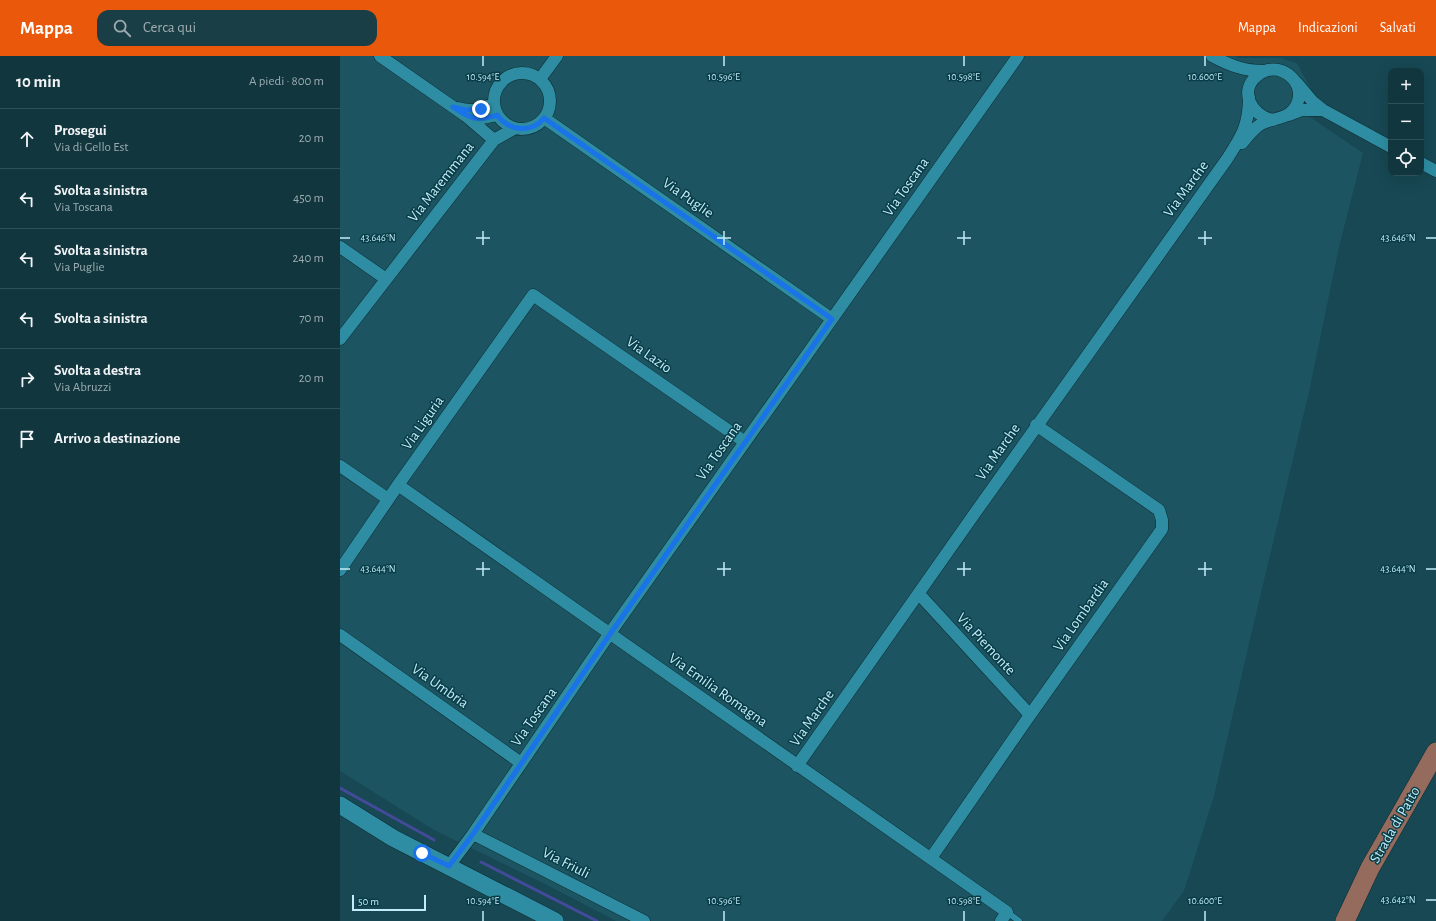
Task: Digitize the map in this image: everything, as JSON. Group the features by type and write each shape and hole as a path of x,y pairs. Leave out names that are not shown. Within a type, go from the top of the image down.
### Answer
{"main road":[{"name":"Strada di Patto","path":"1345,921 1370,868 1436,752"},
{"path":"340,805 393,838 555,921"}],"street":[{"path":"380,56 466,116 494,140"},
{"path":"540,79 556,56"},
{"name":"Via Toscana","path":"449,866 473,834 610,634 1018,56"},
{"path":"1212,56 1229,65 1247,70 1283,70 1288,73 1309,97 1323,110 1388,144"},
{"path":"1229,65 1241,77 1249,94 1254,110 1266,118 1273,120 1302,110 1323,110"},
{"path":"1249,94 1254,78 1264,71"},
{"path":"524,72 540,79 550,95 550,105 544,118 536,125 528,128 515,128 504,123 495,109 494,93 497,87 507,76 516,73 524,72"},
{"path":"1288,116 1298,104 1299,93 1296,83"},
{"name":"Via Marche","path":"797,766 1036,425 1227,159 1244,129 1249,111 1249,94"},
{"path":"453,107 474,111 481,109 495,109"},
{"path":"466,116 479,119 495,109"},
{"name":"Via Puglie","path":"544,118 832,319"},
{"name":"Via Marche","path":"1227,159 1254,129 1263,123 1273,120"},
{"name":"Via Maremmana","path":"340,339 494,140 515,128"},
{"path":"1424,165 1436,171"},
{"path":"340,247 386,279"},
{"name":"Via Lazio","path":"533,295 745,442"},
{"name":"Via Liguria","path":"340,570 388,499 533,295"},
{"name":"Via Lombardia","path":"931,858 1160,532 1163,525 1159,510 1036,425"},
{"path":"340,466 388,499"},
{"name":"Via Emilia Romagna","path":"398,485 797,766 931,858 1004,916"},
{"name":"Via Piemonte","path":"919,594 1030,715"},
{"name":"Via Umbria","path":"340,635 521,763"},
{"name":"Via Friuli","path":"473,834 644,921"}],"lane":[{"name":"Via Emilia Romagna","path":"1004,916 1019,921"}],"shaded area":[{"path":"340,56 1235,56 1238,58 1280,58 1297,63 1310,87 1304,113 1363,153 1339,247 1309,392 1214,796 1184,891 1162,921 616,921 545,884 434,830 340,771"}],"waterway":[{"path":"340,788 434,840"},
{"path":"481,862 597,921"}],"route":[{"path":"422,853 449,866 473,834 610,634 832,319 565,131 544,118 536,125 520,129 508,126 497,115 479,119 466,116 453,107 474,111 481,109"}]}
